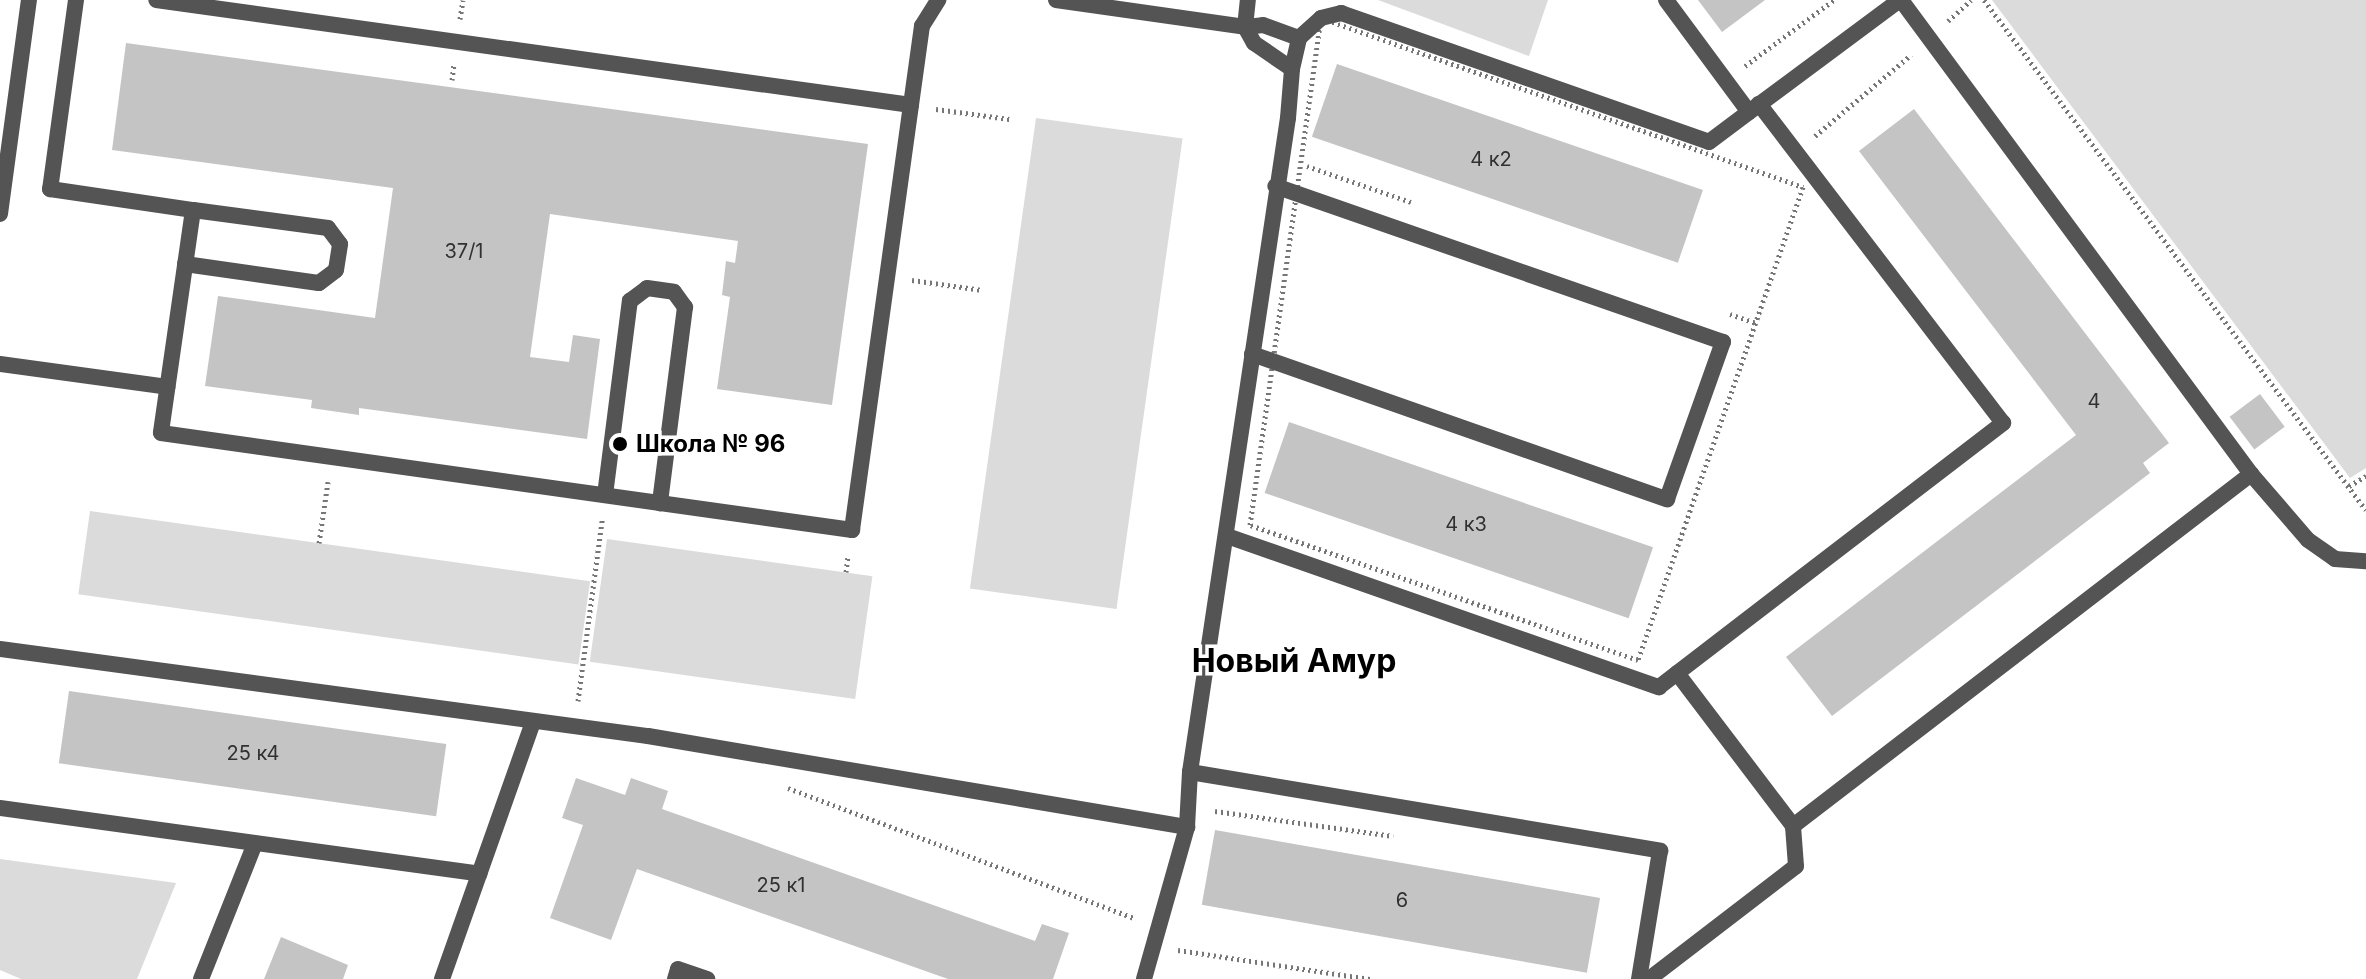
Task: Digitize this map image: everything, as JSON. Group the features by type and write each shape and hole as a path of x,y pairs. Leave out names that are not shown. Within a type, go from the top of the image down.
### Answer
{"street":[{"path":"0,214 29,0"},
{"path":"76,0 50,189 328,228 340,244 336,270 319,283 185,264"},
{"path":"156,0 911,105"},
{"path":"193,210 161,433 852,530 922,26 938,0"},
{"path":"1052,0 1245,27 1263,25 1299,38"},
{"path":"1248,0 1245,27 1254,43 1292,69"},
{"path":"1227,536 1659,687 2003,423 1796,152 1754,108 1666,0"},
{"path":"1144,979 1162,928 1187,827 1190,772 1227,536 1292,69 1299,38 1321,18 1341,13 1709,142 1901,0 2251,474 2308,540 2335,559 2366,561"},
{"path":"1252,354 1667,499 1723,342 1275,186"},
{"path":"605,495 630,301 647,288 674,292 685,307 660,503"},
{"path":"0,364 167,387"},
{"path":"1793,826 2251,474"},
{"path":"0,649 575,727 1187,827"},
{"path":"1649,979 1796,866 1793,826 1677,673"},
{"path":"442,979 533,722"},
{"path":"1190,772 1660,851 1639,979"},
{"path":"0,808 479,874"},
{"path":"201,979 255,843"},
{"path":"675,979 678,969 707,979"}],"path":[{"path":"1735,74 1834,0"},
{"path":"1796,152 1971,0"},
{"path":"1984,0 2366,510"},
{"path":"911,105 1009,119"},
{"path":"887,276 982,290"},
{"path":"319,543 331,457"},
{"path":"2349,486 2366,476"},
{"path":"575,727 605,495"},
{"path":"780,785 1162,928"},
{"path":"1211,823 1215,809 1398,837"},
{"path":"1179,935 1175,949 1367,979"}],"shaded area":[{"path":"1378,0 1548,0 1529,56"},
{"path":"1992,0 2366,0 2366,468 2350,478"},
{"path":"1036,118 1183,139 1116,609 970,588"},
{"path":"90,511 590,581 578,664 78,594"},
{"path":"607,539 872,576 855,699 590,662"},
{"path":"0,859 176,883 137,979 21,979 0,970"}],"building":[{"path":"1698,0 1765,0 1722,32"},
{"path":"126,43 868,144 832,405 717,389 730,297 722,295 726,261 735,263 738,241 550,214 530,357 569,362 573,335 600,339 587,439 359,408 359,415 311,408 312,400 205,386 218,296 375,318 393,188 112,150"},
{"path":"1337,64 1703,190 1678,263 1312,137"},
{"path":"1914,109 2169,443 2143,463 2150,473 1832,716 1786,657 2076,435 1859,151"},
{"path":"2260,394 2285,427 2254,450 2230,417"},
{"path":"1289,422 1653,547 1629,618 1265,493"},
{"path":"69,691 446,744 436,816 59,763"},
{"path":"576,778 625,795 631,778 668,791 662,809 1035,941 1042,924 1069,933 1053,979 948,979 637,869 611,940 550,918 583,825 562,818"},
{"path":"1215,830 1600,898 1587,973 1202,905"},
{"path":"281,937 348,965 343,979 264,979"}],"place":[{"name":"Школа № 96","path":"620,444"}],"district":[{"name":"Новый Амур","path":"1294,661"}]}
